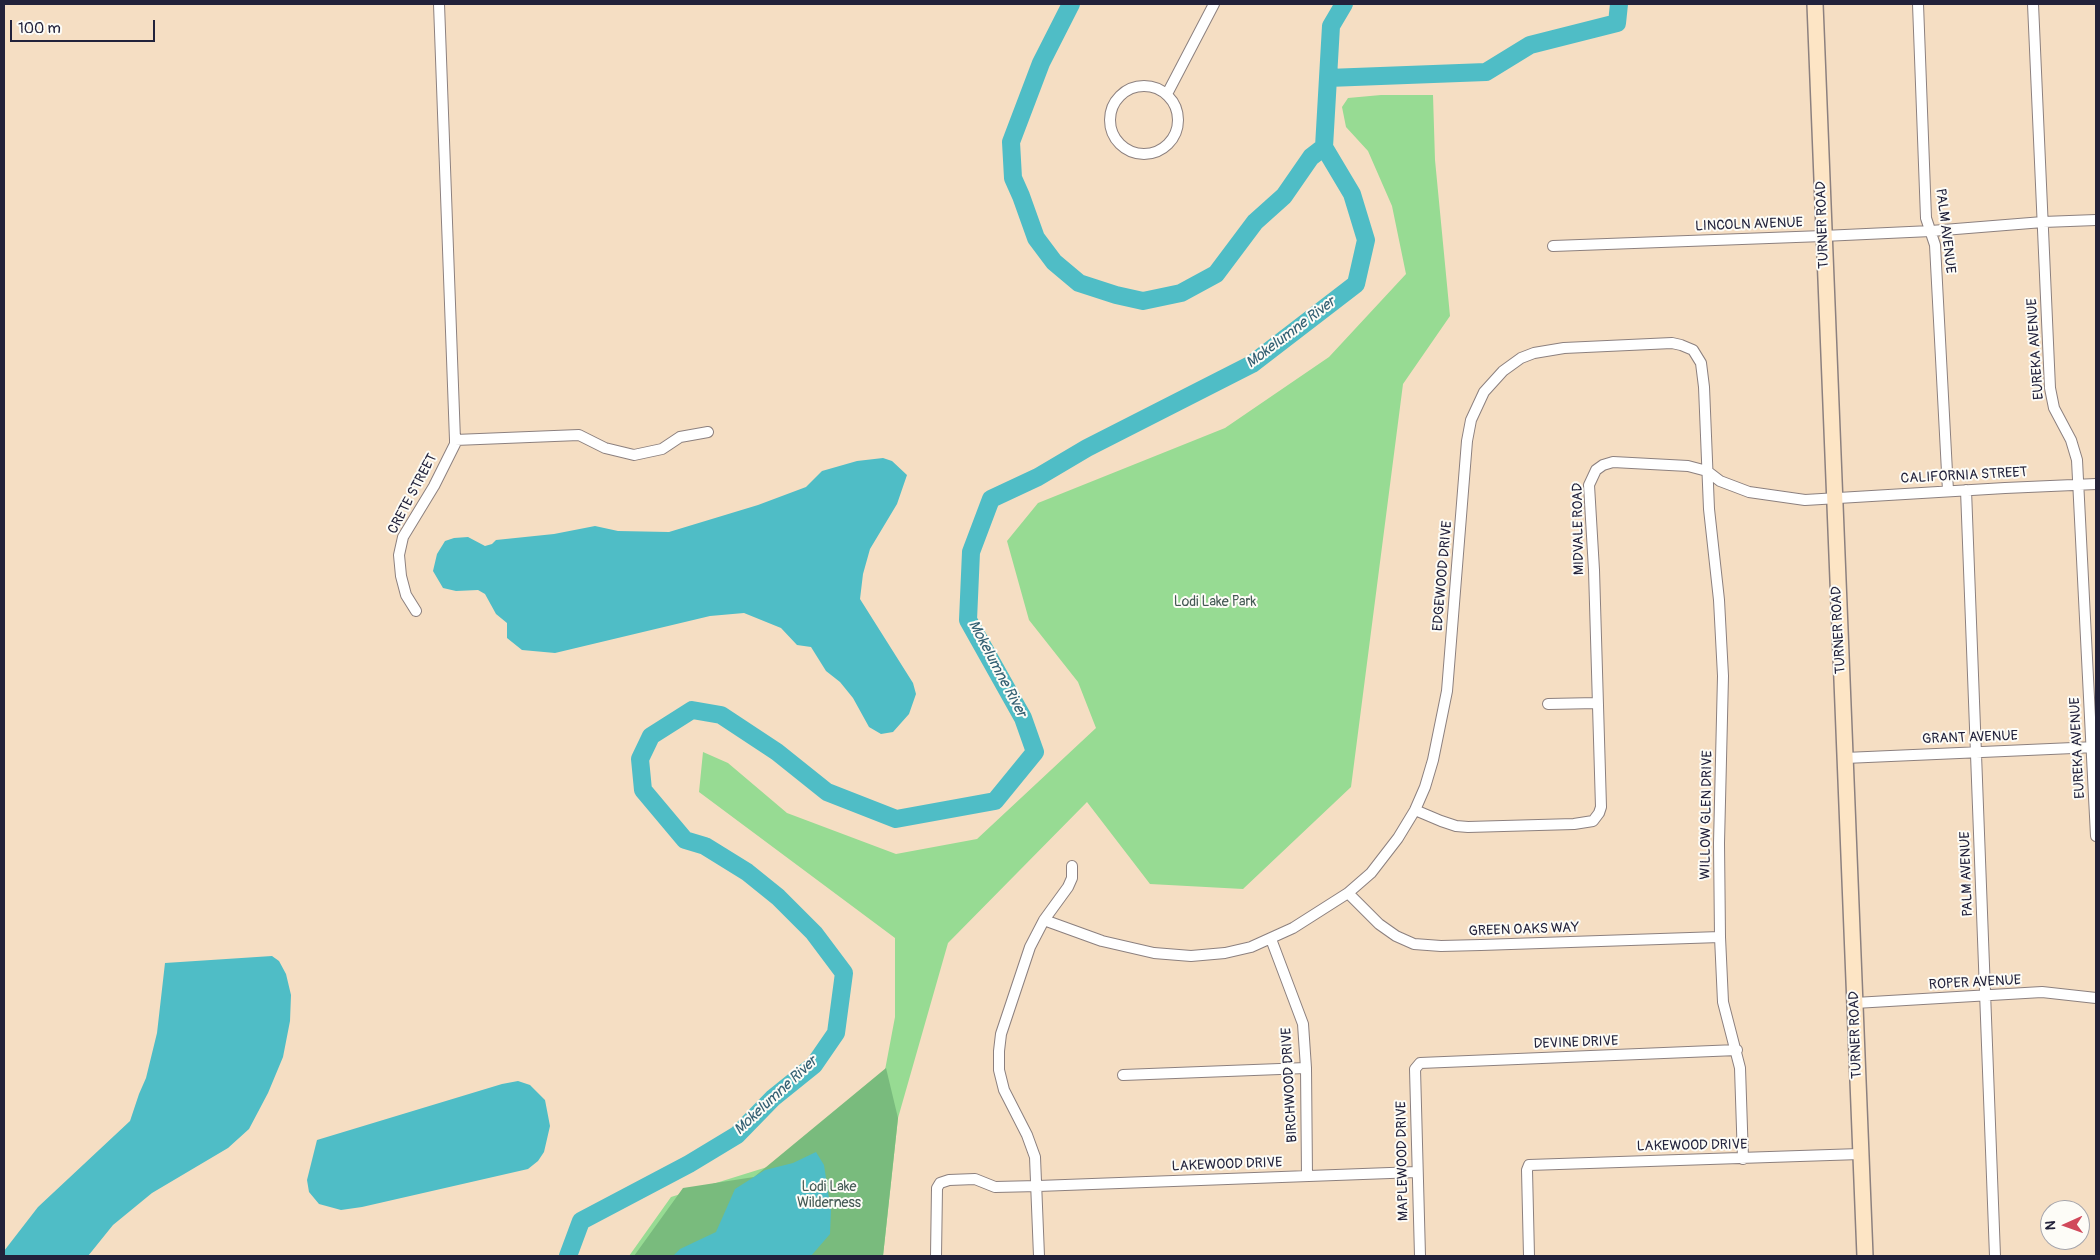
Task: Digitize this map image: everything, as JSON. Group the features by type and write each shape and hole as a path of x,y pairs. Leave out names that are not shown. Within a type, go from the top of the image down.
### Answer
{"main road":[{"name":"TURNER ROAD","path":"1814,4 1865,1256"}],"street":[{"name":"CRETE STREET","path":"416,611 406,595 401,576 399,555 403,537 434,486 456,440 439,4"},
{"path":"1167,94 1214,4"},
{"name":"PALM AVENUE","path":"1918,4 1926,218 1935,245 1948,491"},
{"name":"EUREKA AVENUE","path":"2033,4 2050,388 2057,416 2076,453 2094,747 2096,836"},
{"path":"1146,85 1158,88 1167,94 1174,103 1178,113 1178,125 1174,137 1166,146 1155,153 1141,154 1130,152 1119,144 1112,132 1109,119 1112,106 1120,94 1132,87 1146,85"},
{"name":"LINCOLN AVENUE","path":"1553,246 1931,231 2043,222 2096,220"},
{"name":"EDGEWOOD DRIVE","path":"1044,920 1102,941 1154,953 1191,956 1224,953 1251,947 1271,939 1315,916 1348,893 1371,872 1398,838 1415,810 1425,787 1433,760 1446,691 1467,441 1471,420 1484,392 1491,382 1521,358 1534,353 1564,348 1672,344 1682,345 1693,350 1701,363 1704,387 1707,470"},
{"path":"456,440 579,435 605,448 634,455 662,449 680,436 708,432"},
{"name":"MIDVALE ROAD","path":"1415,810 1456,826 1468,827 1574,824 1593,821 1601,807 1590,485 1592,476 1603,465 1612,462 1688,466 1707,470"},
{"path":"1707,470 1720,481 1749,492 1805,500 1833,497"},
{"name":"WILLOW GLEN DRIVE","path":"1707,470 1709,509 1719,600 1724,685 1719,843 1723,1002 1737,1050 1740,1068 1743,1159"},
{"name":"CALIFORNIA STREET","path":"1833,497 2096,484"},
{"name":"PALM AVENUE","path":"1966,490 1995,1256"},
{"path":"1548,704 1597,703"},
{"name":"GRANT AVENUE","path":"1845,758 2094,747"},
{"path":"1039,1256 1038,1186 1035,1157 1027,1135 1004,1090 999,1070 999,1051 1001,1034 1030,947 1044,920 1068,887 1072,878 1072,866"},
{"name":"GREEN OAKS WAY","path":"1348,893 1379,924 1396,936 1414,944 1441,946 1720,937"},
{"name":"BIRCHWOOD DRIVE","path":"1271,939 1302,1024 1306,1068 1308,1176"},
{"name":"ROPER AVENUE","path":"1855,1003 2042,992 2096,998"},
{"name":"DEVINE DRIVE","path":"1417,1065 1430,1062 1737,1050"},
{"name":"MAPLEWOOD DRIVE","path":"1417,1065 1417,1172 1420,1256"},
{"path":"1123,1075 1306,1068"},
{"name":"LAKEWOOD DRIVE","path":"1529,1256 1527,1170 1529,1166 1860,1154"},
{"name":"LAKEWOOD DRIVE","path":"936,1256 937,1188 940,1183 949,1180 975,1179 996,1186 1038,1186 1417,1172"}],"green space":[{"name":"Lodi Lake Park","path":"1381,95 1433,95 1435,160 1450,316 1403,384 1351,787 1243,889 1150,884 1087,802 948,943 898,1118 883,1256 629,1256 671,1197 825,1149 882,1086 895,1017 895,938 699,792 703,752 728,763 787,813 896,854 977,839 1096,728 1078,682 1029,620 1007,541 1038,503 1225,428 1329,357 1406,274 1392,206 1368,151 1346,127 1342,107 1348,98"},
{"name":"Lodi Lake Wilderness","path":"886,1068 898,1118 883,1256 634,1256 683,1188 754,1177"}],"water":[{"path":"883,458 892,461 907,475 897,504 870,549 863,574 860,599 913,683 916,694 909,714 893,732 881,734 869,727 853,698 840,682 826,671 811,647 797,645 781,628 744,613 710,616 555,653 522,650 507,638 507,623 496,614 485,594 478,590 456,591 443,588 433,571 437,554 445,541 454,538 468,537 485,546 492,544 496,540 554,534 595,526 618,531 669,532 758,505 806,487 822,471 857,461"},
{"path":"272,956 279,961 286,974 291,995 290,1021 283,1057 268,1093 249,1129 228,1148 152,1193 113,1225 88,1256 4,1256 4,1251 38,1207 130,1121 146,1078 157,1033 165,963"},
{"path":"518,1081 530,1085 545,1100 550,1126 544,1152 538,1161 528,1169 362,1207 341,1210 319,1204 309,1192 307,1180 317,1140 502,1084"},
{"path":"816,1152 824,1165 831,1211 830,1234 811,1256 673,1256 680,1249 716,1232 735,1189 765,1170 793,1163"}],"waterway":[{"name":"Mokelumne River","path":"568,1256 581,1221 689,1164 737,1135 773,1098 814,1065 836,1033 844,973 814,933 778,897 747,872 705,846 685,840 643,790 640,759 651,736 692,710 721,715 777,752 827,792 896,819 995,801 1035,752 1023,718 968,620 971,552 991,499 1038,477 1087,448 1252,364 1356,284 1366,240 1352,194 1324,147 1311,157 1284,196 1255,222 1216,274 1181,293 1143,301 1116,295 1079,283 1054,262 1036,238 1013,178 1011,142 1041,63 1071,4"},
{"path":"1324,147 1331,26 1344,4"},
{"path":"1328,78 1486,72 1530,45 1617,23 1619,4"}]}
